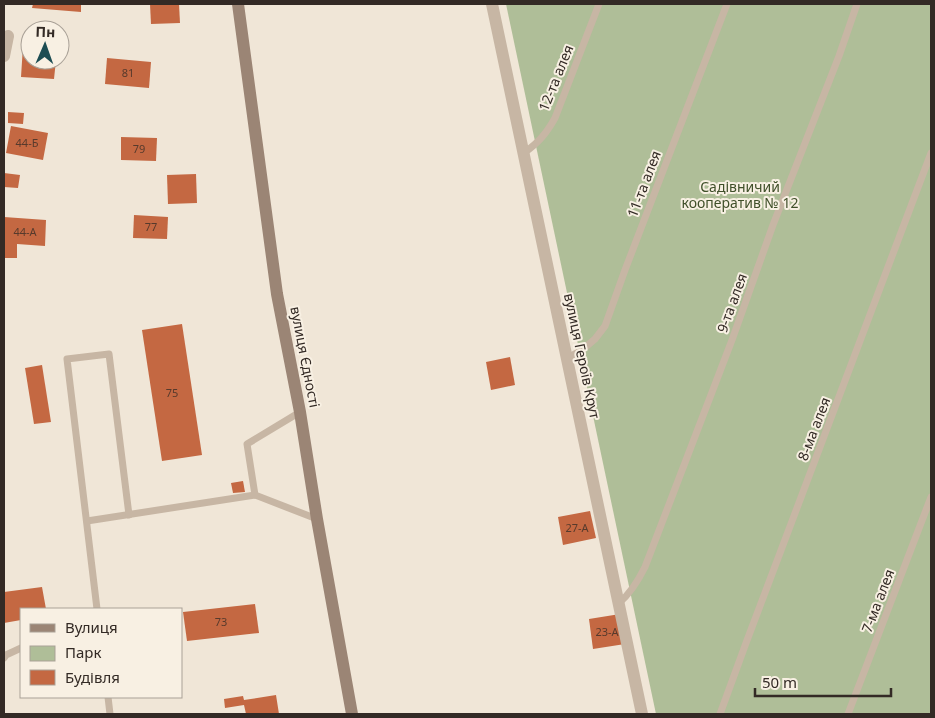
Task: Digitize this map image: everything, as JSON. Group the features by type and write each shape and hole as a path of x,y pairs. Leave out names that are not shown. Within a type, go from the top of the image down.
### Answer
{"main road":[{"name":"вулиця Єдності","path":"238,4 277,294 300,412 352,714"}],"street":[{"name":"вулиця Героїв Крут","path":"492,4 642,714"},
{"path":"4,56 8,36"}],"lane":[{"name":"12-та алея","path":"524,153 537,144 555,118 599,4"},
{"name":"11-та алея","path":"567,358 582,350 595,339 605,326 624,270 727,4"},
{"name":"9-та алея","path":"618,603 636,585 645,567 857,4"},
{"name":"8-ма алея","path":"720,714 931,153"},
{"path":"97,608 67,359 109,354 129,515"},
{"path":"255,495 247,444 300,412"},
{"path":"87,521 255,495 317,519"},
{"name":"7-ма алея","path":"848,714 931,497"},
{"path":"4,658 6,655 20,648"},
{"path":"108,698 110,714"}],"green space":[{"name":"Садівничий кооператив № 12","path":"506,4 931,4 931,714 656,714"}],"building":[{"path":"33,4 81,4 81,12 32,8"},
{"path":"150,4 179,4 180,23 151,24"},
{"path":"107,58 151,62 149,88 105,84"},
{"path":"21,70 55,70 54,79 21,77"},
{"path":"8,112 24,113 23,124 8,123"},
{"path":"11,126 48,133 43,160 6,153"},
{"path":"121,137 157,138 156,161 121,160"},
{"path":"4,173 20,175 18,188 4,187"},
{"path":"196,174 197,203 168,204 167,175"},
{"path":"134,215 168,217 167,239 133,238"},
{"path":"4,217 46,220 45,246 17,244 17,258 4,258"},
{"path":"182,324 202,455 162,461 142,330"},
{"path":"510,357 515,385 491,390 486,362"},
{"path":"42,365 51,422 34,424 25,368"},
{"path":"243,481 245,492 233,493 231,483"},
{"path":"590,511 596,538 563,545 558,517"},
{"path":"42,587 46,608 20,608 20,620 4,623 4,592"},
{"path":"255,604 259,633 187,641 183,612"},
{"path":"620,614 625,644 593,649 589,619"},
{"path":"276,695 279,714 246,714 244,705 225,708 224,699 243,696 244,700"}]}
